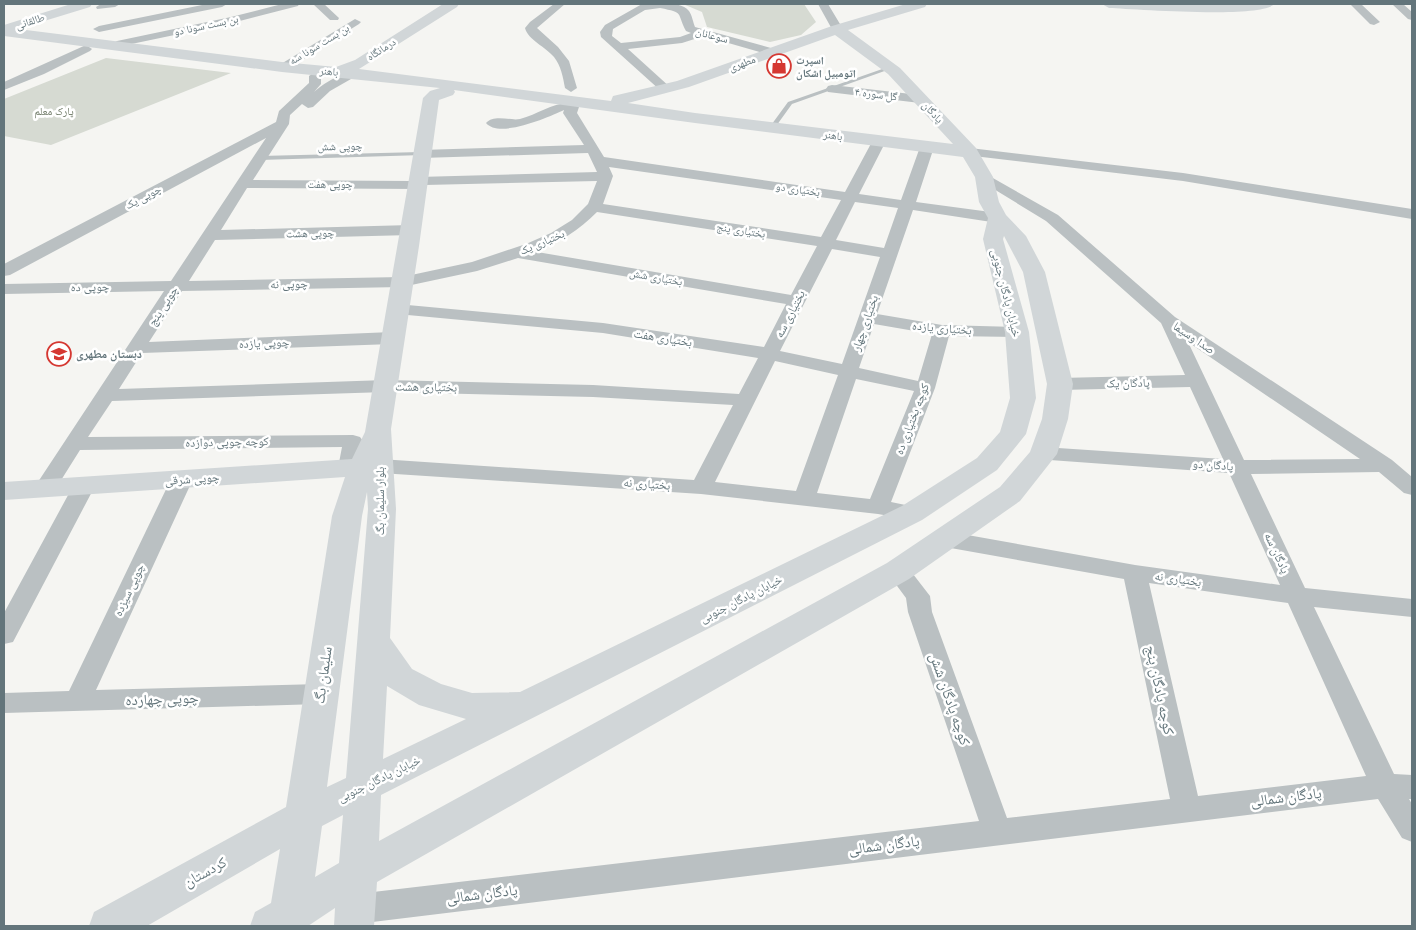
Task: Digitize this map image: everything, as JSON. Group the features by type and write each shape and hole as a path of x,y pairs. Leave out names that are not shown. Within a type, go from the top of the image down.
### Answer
{"main road":[{"name":"طالقانی","path":"4,22 73,4"},
{"name":"طالقانی","path":"4,31 85,4"},
{"name":"درمانگاه","path":"341,76 452,4"},
{"name":"مطهری","path":"592,103 624,99 683,84 837,29 920,4"},
{"path":"1109,4 1220,9 1267,4"},
{"path":"106,5 93,19 104,37 125,46"},
{"name":"درمانگاه","path":"383,76 376,70 375,65 412,36 422,22"},
{"name":"پادگان","path":"837,29 890,68 970,152 984,177 989,202 998,218"},
{"name":"باهنر","path":"4,31 282,67 447,92 695,118 970,152"},
{"name":"باهنر","path":"4,39 315,76 383,76 592,103 646,113"},
{"path":"646,113 664,96 683,84"},
{"path":"386,386 392,338 412,230 421,154 431,98 436,94 447,92"},
{"name":"خیابان پادگان جنوبی","path":"302,817 912,513 987,464 1013,434 1023,398 1017,332 993,239 998,218"},
{"name":"خیابان پادگان جنوبی","path":"282,923 356,903 898,571 1010,494 1043,454 1055,419 1060,384 1034,272 1016,236 998,218"},
{"name":"سلیمان بگ","path":"282,923 302,817 347,516 353,491 378,429 386,386"},
{"name":"چوپی شرقی","path":"4,491 364,467"},
{"name":"بلوار سلیمان بگ","path":"356,903 362,788 382,509 364,467"},
{"path":"373,640 400,678 430,695 472,706 527,706"},
{"name":"کردستان","path":"109,926 302,817"}],"street":[{"path":"99,29 222,4"},
{"name":"بن بست سونا دو","path":"125,46 294,4"},
{"path":"318,4 334,18"},
{"path":"560,4 534,24 532,32 555,50 568,68 571,88"},
{"path":"824,4 837,29"},
{"path":"1355,4 1374,22"},
{"path":"1397,4 1412,17"},
{"name":"سوعانان","path":"665,88 607,37 606,32 609,27 645,6 660,5 680,9 685,13 688,27 702,33 774,52"},
{"name":"بن بست سونا سه","path":"282,67 355,22"},
{"path":"617,46 682,40 702,33"},
{"path":"4,86 86,49"},
{"path":"282,124 284,114 315,84 315,76"},
{"name":"چوپی یک","path":"4,271 282,124 296,115 341,76"},
{"name":"گل سوره ۴","path":"832,88 920,99"},
{"path":"493,124 521,123 568,106 570,113 596,155 606,176"},
{"name":"چوپی پنج","path":"45,488 282,124"},
{"name":"بختیاری سه","path":"701,487 879,141"},
{"name":"بختیاری چهار","path":"804,499 926,146"},
{"path":"970,152 1183,177 1412,214"},
{"name":"بختیاری دو","path":"421,154 596,155 906,206 998,218"},
{"name":"چوپی هفت","path":"243,184 418,183 606,176"},
{"name":"بختیاری یک","path":"402,282 461,271 516,253 566,233 593,208 606,176"},
{"name":"صدا وسیما","path":"984,177 1052,218 1168,321 1384,465 1412,488"},
{"name":"بختیاری پنج","path":"593,208 889,254"},
{"name":"چوپی هشت","path":"209,235 412,230"},
{"name":"بختیاری شش","path":"516,253 797,301"},
{"name":"چوپی نه","path":"176,286 402,282"},
{"name":"چوپی ده","path":"4,289 176,286"},
{"name":"بختیاری هفت","path":"397,309 603,328 770,354 925,388"},
{"name":"بختیاری یازده","path":"867,318 942,330 1017,332"},
{"name":"پادگان سه","path":"1168,321 1297,596 1398,786 1412,829"},
{"name":"کوچه بختیاری ده","path":"878,506 925,388 942,330"},
{"name":"چوپی یازده","path":"136,348 392,338"},
{"name":"پادگان یک","path":"1060,384 1197,381"},
{"name":"بختیاری هشت","path":"105,395 386,386 593,391 746,400"},
{"name":"کوچه چوپی دوازده","path":"74,444 353,440 364,467"},
{"name":"پادگان دو","path":"1043,454 1236,467 1384,465"},
{"name":"بختیاری نه","path":"364,467 701,487 878,506 912,513"},
{"name":"چوپی سیزده","path":"77,702 182,479"},
{"path":"4,635 84,486"},
{"name":"بختیاری نه","path":"945,539 1135,572 1297,596 1412,608"},
{"name":"کوچه پادگان شش","path":"898,571 918,596 920,612 996,832"},
{"name":"کوچه پادگان پنج","path":"1135,572 1186,808"},
{"name":"چوپی چهارده","path":"4,703 320,694"},
{"name":"پادگان شمالی","path":"356,903 996,832 1186,808 1398,786"}],"lane":[{"path":"772,128 790,104 890,68"},
{"name":"چوپی شش","path":"260,158 421,154"}],"green space":[{"path":"683,4 804,4 816,22 801,35 770,42 707,27 702,12"},
{"name":"پارک معلم","path":"106,58 231,73 51,145 4,136 4,99"}],"place":[{"name":"اسپرت اتومبیل اشکان","path":"779,66"},
{"name":"دبستان مطهری","path":"59,354"}]}
